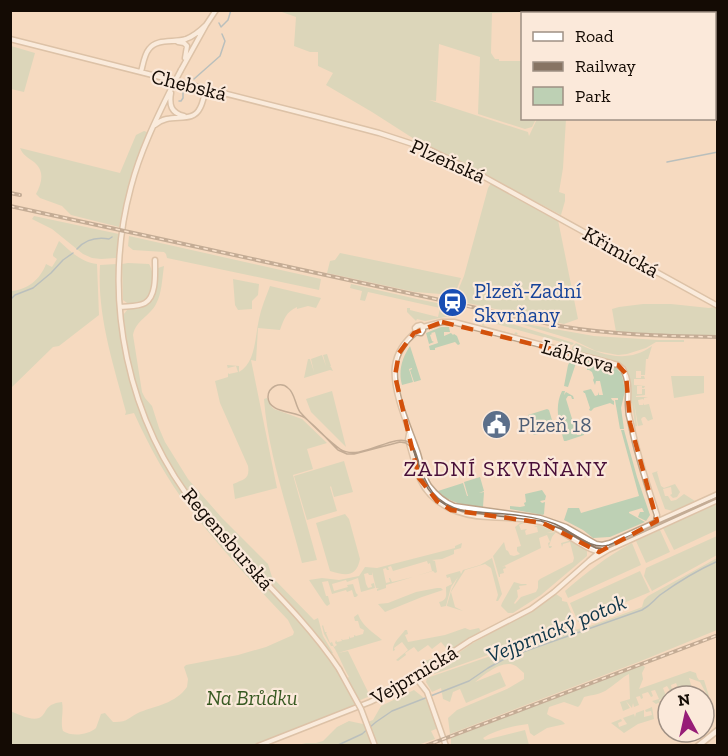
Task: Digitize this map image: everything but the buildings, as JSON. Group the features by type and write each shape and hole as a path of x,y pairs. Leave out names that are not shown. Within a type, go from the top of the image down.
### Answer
{"main road":[{"path":"182,68 216,10"},
{"path":"141,72 145,55 158,42 190,37 203,29"},
{"name":"Chebská","path":"10,39 368,130"},
{"path":"175,41 187,46 182,68"},
{"name":"Regensburská","path":"182,68 150,133 135,171 125,215 119,270 120,307 125,348 136,395 153,437 171,470 200,511 305,624 339,669 361,709 375,746"},
{"path":"150,133 156,124 164,119 191,116 198,112 206,89"},
{"path":"170,93 171,106 174,111 182,116 191,116"},
{"name":"Plzeňská","path":"368,130 439,154 477,172 524,199"},
{"name":"Křimická","path":"524,199 717,306"},
{"path":"120,307 142,305 149,300 154,287 155,260"},
{"name":"Lábkova","path":"610,543 596,544 566,527 540,518 459,508 439,497 428,484 408,430 395,383 397,358 402,347 416,332 421,333 423,327 442,322 456,322 618,365 623,369 627,380 630,423 657,515 656,522"},
{"name":"Lábkova","path":"408,430 408,440 421,481 430,494 444,506 467,515 543,523 599,552"},
{"name":"Lábkova","path":"646,478 659,513 666,518"},
{"name":"Vejprnická","path":"258,746 395,690 471,640 531,609 610,543 717,494"},
{"name":"Vejprnická","path":"588,562 608,550 717,500"},
{"path":"599,552 608,550"},
{"path":"416,678 427,692 446,746"},
{"path":"698,746 717,730"}],"highlighted area":[{"path":"442,322 618,365 626,374 630,423 657,521 599,552 543,523 451,510 437,501 419,478 395,376 399,353 414,333"}],"green space":[{"path":"279,11 544,11 492,13 491,53 499,61 521,61 521,120 536,120 532,127 525,129 478,114 480,57 439,44 436,101 429,100 528,132 529,136 537,120 566,120 559,192 565,194 565,201 561,215 462,162 422,144 326,85 333,73 318,66 318,52 310,52 294,46 296,17"},
{"path":"11,46 35,53 24,92 11,89"},
{"path":"147,132 130,178 119,227 71,215 62,206 40,198 36,194 41,181 40,169 20,148 120,173 136,135"},
{"path":"491,183 558,220 578,319 564,324 454,300 464,276"},
{"path":"34,216 119,234 116,258 92,258 83,254 52,229 32,219"},
{"path":"129,236 321,279 319,290 167,258 164,252 133,250 128,246"},
{"path":"59,241 81,259 97,264 99,315 59,346 53,347 11,388 11,291 22,289 32,283 46,264 52,267 57,259 53,254"},
{"path":"340,253 461,278 453,295 415,292 327,273 330,261 335,260"},
{"name":"Na Brůdku","path":"116,264 120,333 136,398 147,428 180,487 201,516 295,615 344,680 349,677 324,634 322,626 334,647 337,645 336,640 337,642 342,641 341,639 349,639 349,636 350,638 363,634 364,630 360,628 354,617 358,614 365,625 382,640 338,653 348,651 370,696 356,702 358,707 258,746 11,745 10,711 36,719 52,705 62,702 63,731 75,735 84,734 96,728 101,714 105,713 113,722 122,722 177,697 187,687 188,679 184,667 186,665 266,647 293,635 294,632 288,620 225,552 182,498 159,462 134,413 125,415 103,321 101,303 100,265"},
{"path":"122,264 149,264 151,268 152,290 142,302 127,303 123,300"},
{"path":"164,266 158,300 137,326 133,335 142,392 152,406 165,442 188,479 222,518 268,564 272,577 314,620 318,618 323,636 333,653 331,654 289,602 199,506 175,472 147,417 132,370 123,315 128,309 145,305 153,300 158,268"},
{"path":"233,279 259,284 258,295 252,301 252,309 238,310 235,305"},
{"path":"351,284 452,306 450,316 425,321 417,319 416,321 407,312 407,308 438,317 440,308 368,292 365,301 360,300 362,291 350,288"},
{"path":"270,286 321,298 316,308 308,306 297,309 297,307 290,311 280,330 258,328 256,361 251,360 277,488 235,499 233,484 247,476 248,466 220,403 215,381 228,377 228,373 238,372 236,366 228,369 227,365 239,366 239,372 249,362 261,311"},
{"path":"643,304 714,307 717,309 717,335 616,332 612,309"},
{"path":"483,317 574,343 572,345 486,321 483,323 485,326 518,334 516,335 482,327"},
{"path":"506,318 526,324 594,336 684,340 684,342 656,342 646,348 618,355 596,351 571,339"},
{"path":"441,327 449,327 450,332 444,332 444,336 454,334 460,344 455,342 430,350 429,346 438,343 435,332 430,335 434,342 429,344 426,333"},
{"path":"576,343 614,356 633,355 652,346 648,359 646,359 645,375 641,375 641,371 636,371 636,378 644,376 645,379 634,379 634,385 645,386 642,388 642,386 637,386 637,394 642,394 642,389 645,389 645,395 636,397 648,397 638,400 639,405 649,404 653,419 648,421 643,417 641,419 643,425 638,426 634,402 637,426 633,427 635,425 632,403 629,404 630,386 624,369 614,362 572,350"},
{"path":"410,346 421,380 414,382 410,370 412,368 409,369 413,382 402,385 400,375 402,365"},
{"path":"327,354 333,371 304,378 308,359 310,359 314,372 311,359 322,355 326,366 323,355"},
{"path":"572,358 616,368 621,373 625,391 621,408 624,429 620,429 615,400 618,398 611,398 614,405 610,403 589,410 583,391 591,389 595,396 598,392 599,395 603,395 600,381 596,381 595,385 592,372 587,370 587,367 576,363 568,387 564,386 568,365"},
{"path":"671,376 704,376 704,393 674,398"},
{"path":"332,391 346,447 311,412 306,399"},
{"path":"562,391 565,391 564,395 566,392 573,396 574,399 568,396 566,399 577,435 581,435 583,431 584,435 566,441 564,441 558,416 558,403"},
{"path":"267,398 274,409 302,419 327,443 307,449 313,469 293,475 317,560 302,563 270,440 264,399"},
{"path":"547,409 555,430 534,435 528,415"},
{"path":"621,430 624,430 650,515 646,521 638,517 640,512 644,512 642,508 629,512 645,522 610,537 593,538 564,520 568,508 579,508 581,513 639,496"},
{"path":"344,461 353,492 334,497 331,486 337,511 307,520 294,476"},
{"path":"658,471 661,486 664,488 675,484 680,492 677,497 673,498 670,495 672,494 671,487 663,489 665,496 668,496 671,501 684,494 695,501 673,511 665,509 652,473"},
{"path":"480,477 484,491 479,493 484,492 483,507 453,501 438,491 463,483 468,496 464,482"},
{"path":"542,490 546,496 545,500 540,501 545,502 543,515 510,509 510,506 525,506 525,494"},
{"path":"717,504 717,530 674,550 663,528"},
{"path":"345,514 349,519 360,559 356,570 349,574 330,571 316,523"},
{"path":"520,523 524,523 519,525 521,530 527,529 526,535 538,532 537,527 534,527 538,525 554,531 547,533 556,532 549,546 552,546 549,548 548,543 550,542 547,535 539,538 541,548 502,567 506,568 499,577 493,556 504,542 510,555 520,554 517,547 521,546 515,527"},
{"path":"660,530 670,552 646,563 636,541"},
{"path":"717,536 717,555 652,591 644,576 646,568"},
{"path":"572,540 587,551 587,556 541,595 513,613 508,613 501,606 514,582 527,585 519,586 515,604 521,597 536,592 540,579 573,562 570,542 563,544 562,547 561,543"},
{"path":"462,543 461,548 454,550 454,554 432,560 435,561 437,572 435,573 433,571 416,576 432,571 427,561 393,571 391,566 388,567 389,570 383,569 386,583 390,582 389,578 392,582 413,577 386,585 386,588 377,591 379,588 376,588 372,572 372,575 364,574 368,588 374,583 375,588 361,592 358,578 332,584 334,591 353,584 358,595 356,597 352,590 332,594 328,581 322,582 330,604 327,606 309,580 322,578 339,580 359,576 365,567 377,568 455,548"},
{"path":"632,543 641,565 568,598 565,591 597,565"},
{"path":"492,558 502,594 498,601 496,601 498,595 491,568 485,564 465,570 451,592 455,607 463,611 447,606 451,591 458,577 451,587 446,606 441,607 439,602 445,598 446,587 452,584 450,577 447,578 446,575 460,571 461,574 463,570 480,565"},
{"path":"717,558 717,630 450,734 448,718 457,710 507,689 524,679 524,673 511,664 494,668 475,682 500,672 506,686 466,703 460,689 453,692 450,702 443,699 441,688 432,692 426,682 427,678 540,639 542,643 541,638 590,626 642,607 648,596"},
{"path":"640,571 650,592 578,622 570,603"},
{"path":"437,588 443,590 385,612 378,604 388,603 416,592"},
{"path":"556,594 562,598 562,601 567,602 576,628 547,634 440,672 428,674 473,643 537,608"},
{"path":"465,628 470,630 479,628 481,632 416,673 425,661 439,656 447,650 448,646 446,648 441,642 432,649 428,645 418,652 414,647 398,661 396,660 408,650 402,642 393,651 395,643 405,630 408,634 405,635 408,642 445,635"},
{"path":"642,665 645,667 639,689 690,671 696,673 699,680 704,680 705,684 689,678 691,684 656,684 656,692 655,690 651,691 653,696 651,697 648,692 642,694 641,699 640,696 636,697 639,705 634,707 633,703 632,708 626,701 630,708 623,711 620,702 630,699 629,674 606,691 584,697 578,707 564,702 549,707 547,714 565,724 547,728 534,736 530,733 528,724 504,729 483,738 485,740 525,730 529,745 451,745 451,738"},
{"path":"414,690 429,702 438,728 431,731 435,739 418,745 293,746 323,741 337,727 349,721 363,724 373,720 381,706"},
{"path":"652,707 654,719 638,724 624,733 611,723 621,719 622,721 618,723 619,727 627,724 623,718 634,714 635,717 636,713 644,710 644,717 652,715 651,711 646,712 645,710"}],"waterway":[{"path":"219,23 221,27 228,20 231,10"},
{"path":"194,79 220,56 225,41 222,34"},
{"path":"179,101 183,98 183,89"},
{"path":"667,162 718,152"},
{"path":"77,249 92,240 112,237"},
{"path":"10,300 15,295 33,288 73,253"},
{"name":"Vejprnický potok","path":"336,746 362,734 392,711 469,681 506,658 642,610 674,585 718,561"}],"tram line":[{"path":"718,497 609,545 595,545 544,520 454,508 438,498 428,486 414,449 410,443 404,440 396,441 367,450 348,452 336,446 331,442 325,437 314,426 308,421 304,416 298,409 287,387 275,386 268,395 272,406 305,418 309,422 318,429 326,437 334,446 338,450 347,454 354,454 400,442 406,443 413,449 428,489 435,498 447,506 463,512 541,521 596,548 608,548 718,498"}],"railway":[{"path":"10,193 20,195"},
{"path":"10,206 559,326 619,333 718,337"},
{"path":"425,746 718,635"}],"place":[{"name":"Plzeň-Zadní Skvrňany","path":"453,303"},
{"name":"Plzeň 18","path":"497,425"}],"district":[{"name":"ZADNÍ SKVRŇANY","path":"506,468"}]}
